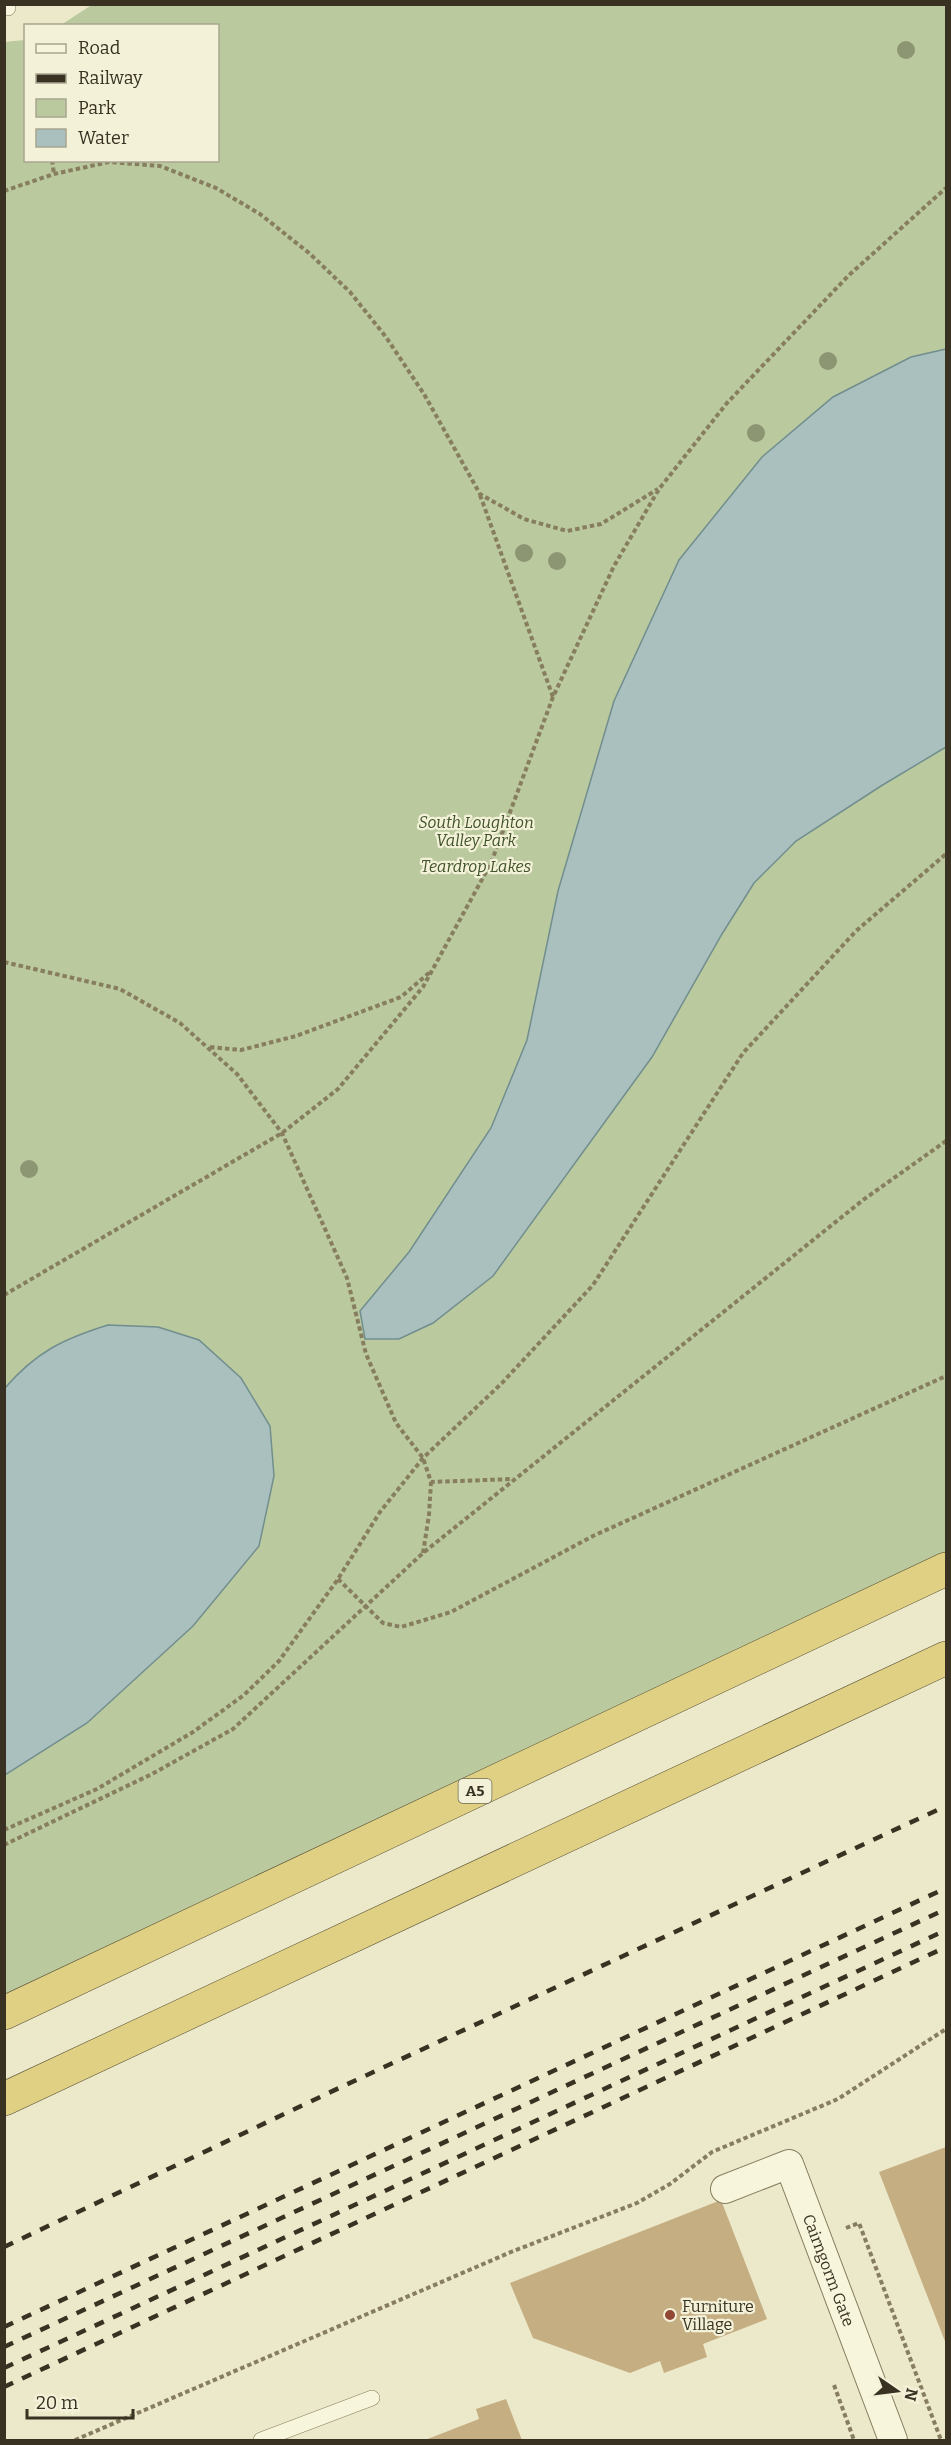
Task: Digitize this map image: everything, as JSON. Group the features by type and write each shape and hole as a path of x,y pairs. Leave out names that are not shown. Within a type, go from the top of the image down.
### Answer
{"highway":[{"name":"A5","path":"4,2013 946,1569"},
{"path":"4,2099 946,1658"}],"street":[{"name":"Cairngorm Gate","path":"725,2189 789,2164 893,2440"}],"lane":[{"path":"261,2440 372,2398"}],"path":[{"path":"52,162 54,174"},
{"path":"4,191 54,174 108,162 160,166 216,188 260,214 309,253 350,292 386,337 424,394 480,494 554,697"},
{"path":"4,1294 282,1133 338,1089 423,987 491,863 554,697 614,566 659,489 727,404 849,274 946,188"},
{"path":"480,494 524,519 567,531 601,524 659,489"},
{"path":"4,1830 97,1789 193,1732 244,1695 279,1661 338,1579 380,1512 423,1458 502,1383 593,1285 743,1053 856,931 946,854"},
{"path":"4,962 120,988 180,1023 237,1074 282,1133 346,1278 366,1354 396,1423 423,1458 431,1482 423,1553"},
{"path":"209,1047 241,1050 296,1036 401,997 432,970"},
{"path":"4,1845 152,1774 233,1729 423,1553 863,1200 946,1141"},
{"path":"338,1579 383,1623 401,1627 451,1612 593,1536 946,1376"},
{"path":"431,1482 515,1479"},
{"path":"75,2440 511,2252 637,2203 670,2184 712,2152 838,2100 946,2029"},
{"path":"818,2240 860,2223 941,2440"}],"green space":[{"name":"Teardrop Lakes","path":"93,4 946,5 946,1571 4,2013 4,42 24,40 24,162 219,162 219,24 63,24"}],"water":[{"name":"Teardrop Lakes","path":"946,349 946,747 796,841 754,883 722,934 652,1057 493,1276 433,1323 399,1339 365,1339 360,1311 409,1252 491,1128 527,1040 558,891 614,701 679,560 762,457 833,397 911,357"},
{"path":"108,1325 158,1327 199,1340 241,1378 270,1426 274,1476 259,1546 193,1626 87,1723 5,1775 5,1388 28,1365 51,1348"}],"building":[{"path":"946,2147 946,2344 879,2172"},
{"path":"721,2200 767,2319 703,2344 707,2357 664,2373 660,2361 630,2373 533,2338 510,2283"},
{"path":"506,2399 522,2440 425,2440 479,2419 476,2409"}],"railway":[{"path":"4,2247 339,2088 946,1806"},
{"path":"4,2327 946,1888"},
{"path":"4,2347 946,1909"},
{"path":"4,2368 946,1930"},
{"path":"4,2387 946,1947"}],"place":[{"name":"Furniture Village","path":"670,2315"}],"park label":[{"name":"South Loughton Valley Park","path":"476,831"}]}
